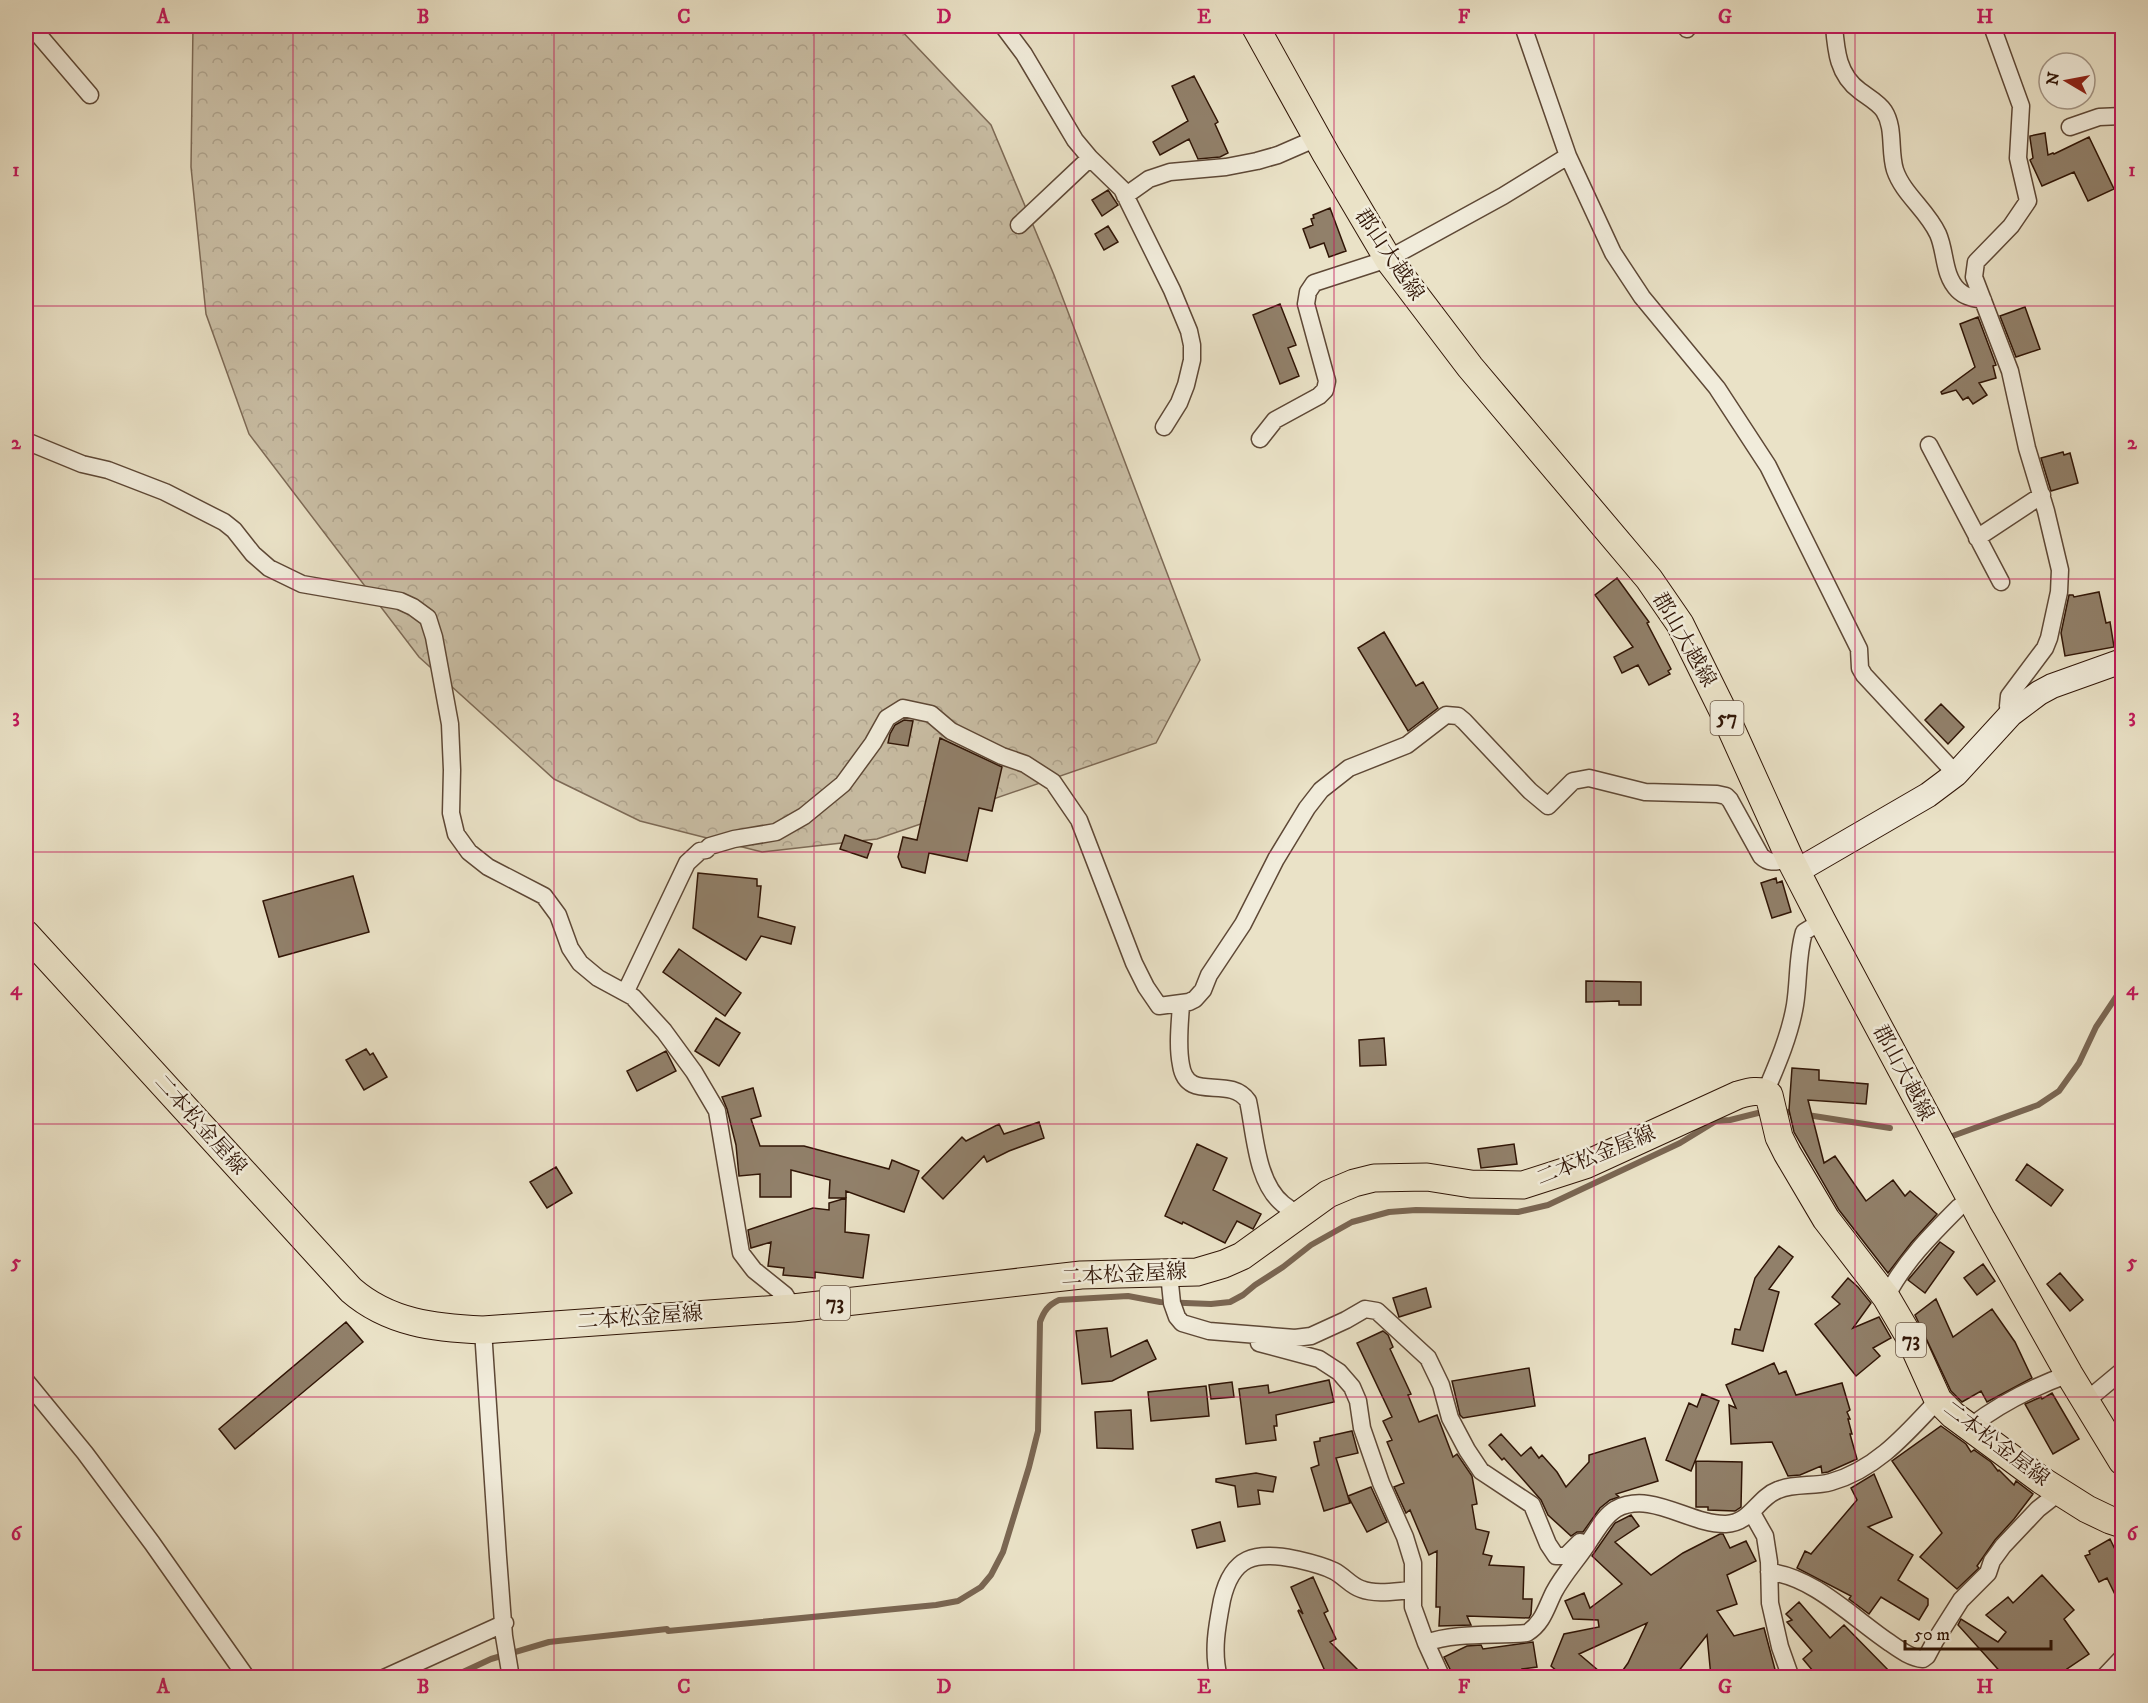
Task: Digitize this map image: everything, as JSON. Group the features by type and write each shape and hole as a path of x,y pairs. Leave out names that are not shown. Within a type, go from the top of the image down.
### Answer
{"main road":[{"name":"郡山大越線","path":"1255,26 1317,138 1388,258 1470,367 1649,579 1680,624 1725,713 1793,865 1822,921 1982,1220 2069,1374 2122,1461"},
{"name":"二本松金屋線","path":"26,934 351,1290 374,1307 401,1318 444,1328 483,1330 793,1308 1081,1275 1197,1272 1233,1260 1258,1245 1328,1194 1354,1183 1374,1178 1427,1178 1471,1184 1523,1185 1585,1165 1738,1095 1754,1091 1765,1093 1769,1095 1779,1137 1794,1165 1827,1219 1886,1298 1914,1345 1938,1400 1953,1415 2042,1480 2087,1509 2122,1524"}],"street":[{"path":"31,26 90,94"},
{"path":"1003,26 1024,54 1076,140 1090,158 1122,189 1172,290 1192,345 1192,360 1179,403 1164,427"},
{"path":"1523,26 1568,156 1613,253 1642,297 1717,388 1768,466 1859,650 1860,668 1869,683 1956,774"},
{"path":"1834,26 1836,54 1842,71 1852,85 1884,110 1889,121 1895,169 1903,186 1924,210 1939,235 1950,278 1958,290 1968,297 1983,300"},
{"path":"1992,26 2021,106 2018,158 2028,201 2011,226 1976,262 1974,277 2010,371 2027,448 2042,495 2060,570 2059,592 2045,648 2009,696 2008,706 2011,714"},
{"path":"2070,127 2099,117 2122,116"},
{"path":"1125,196 1149,179 1170,172 1226,167 1257,161 1278,155 1317,138"},
{"path":"1260,439 1275,420 1319,396 1325,390 1328,381 1306,304 1310,288 1314,283 1388,258 1494,202 1568,156"},
{"path":"1019,225 1090,158"},
{"path":"26,441 82,464 108,470 165,492 224,522 252,554 269,568 293,581 387,598 413,607 428,618 435,637 450,724 451,813 456,834 469,852 488,867 544,896 554,909 570,948 580,963 598,978 626,991 664,1031 717,1111 741,1253 754,1270 785,1294 793,1308"},
{"path":"1929,445 2001,582"},
{"path":"1977,538 2042,495"},
{"path":"626,991 687,864 700,851 710,846 734,839 776,832 804,816 843,784 873,743 886,718 903,708 932,714 951,731 1002,756 1025,764 1053,782 1080,820 1134,963 1159,1006 1181,1004 1195,999 1203,990 1209,975 1243,924 1276,860 1321,790 1349,768 1407,745 1446,715 1458,716 1464,721 1530,791 1548,806 1573,781 1589,778 1645,792 1726,796 1761,856 1767,862 1793,865 1928,795 1956,774 2011,714 2052,686 2122,661"},
{"path":"1765,1093 1777,1065 1794,1008 1798,984 1798,953 1804,932 1822,921"},
{"path":"1181,1004 1181,1066 1186,1077 1190,1082 1205,1088 1226,1088 1243,1094 1248,1101 1258,1158 1270,1190 1282,1204 1299,1215"},
{"path":"1886,1298 1898,1275 1922,1244 1959,1207"},
{"path":"1169,1274 1174,1312 1182,1323 1209,1331 1295,1338 1311,1336 1365,1309 1377,1311 1428,1358 1438,1377 1450,1418 1467,1450 1481,1471 1532,1505 1554,1554 1559,1557 1566,1556 1580,1543 1590,1541"},
{"path":"483,1330 498,1557 505,1623 504,1636 511,1677"},
{"path":"1246,1335 1254,1342 1319,1359 1339,1372 1352,1387 1358,1401 1362,1428 1381,1483 1405,1538 1413,1563 1413,1607 1442,1677"},
{"path":"2086,1401 2122,1371"},
{"path":"1971,1426 2016,1396 2069,1374"},
{"path":"26,1381 152,1543 247,1677"},
{"path":"1426,1643 1492,1634 1523,1633 1532,1630 1540,1622 1562,1579 1610,1513 1630,1504 1647,1504 1724,1524 1737,1522 1752,1513 1760,1502 1777,1490 1791,1486 1826,1483 1869,1465 1892,1448 1938,1400"},
{"path":"1769,1572 1803,1581 1901,1651 1923,1659 1962,1600 1988,1573 1992,1561 2003,1546 2038,1509 2061,1491"},
{"path":"1752,1513 1765,1536 1769,1597 1791,1677"},
{"path":"1219,1677 1215,1641 1224,1595 1236,1570 1251,1558 1272,1554 1320,1565 1336,1572 1362,1590 1387,1592 1412,1590"},
{"path":"384,1677 505,1623"},
{"path":"2103,1677 2122,1658"}],"green space":[{"path":"193,26 897,26 991,125 1054,275 1200,660 1156,743 877,839 762,852 640,821 554,779 419,657 249,434 206,314 191,167"}],"building":[{"path":"1194,76 1218,122 1215,124 1228,153 1220,157 1198,159 1189,139 1160,155 1153,142 1188,121 1172,86"},
{"path":"2045,133 2048,155 2089,137 2114,189 2088,201 2074,172 2042,186 2030,160 2033,158 2030,136"},
{"path":"1108,190 1118,205 1102,216 1092,200"},
{"path":"1330,208 1346,251 1329,257 1324,243 1310,248 1303,229 1313,225 1311,219 1314,218 1313,215"},
{"path":"1108,226 1118,242 1104,250 1095,234"},
{"path":"1280,304 1296,345 1288,348 1299,376 1280,384 1253,315"},
{"path":"2025,307 2040,349 2016,357 2000,316"},
{"path":"1978,317 1996,365 1993,366 1996,378 1979,383 1987,395 1973,404 1968,397 1963,400 1956,390 1942,394 1941,392 1975,367 1960,324"},
{"path":"2063,452 2064,455 2070,453 2078,483 2051,491 2041,458"},
{"path":"1617,578 1649,622 1647,623 1671,669 1668,671 1670,674 1649,685 1638,665 1622,673 1614,657 1633,647 1595,595"},
{"path":"2099,592 2106,623 2110,622 2114,647 2065,656 2061,633 2069,595 2074,597"},
{"path":"1384,632 1416,686 1423,682 1438,708 1408,731 1358,648"},
{"path":"1941,704 1964,727 1948,744 1925,720"},
{"path":"904,720 913,721 908,746 888,743 895,725"},
{"path":"940,738 1002,767 992,811 979,808 967,861 929,853 925,873 902,867 898,857 903,837 917,840"},
{"path":"845,835 872,844 867,858 840,849"},
{"path":"698,873 757,879 757,886 761,886 758,917 795,927 791,944 761,936 746,960 693,928"},
{"path":"353,876 369,932 279,957 263,901"},
{"path":"1776,878 1777,883 1782,881 1791,912 1772,918 1761,883"},
{"path":"679,949 741,993 725,1016 663,972"},
{"path":"1586,981 1641,982 1641,1005 1619,1005 1619,1001 1586,1002"},
{"path":"716,1018 740,1033 719,1066 695,1051"},
{"path":"1384,1038 1386,1065 1360,1066 1359,1040"},
{"path":"366,1049 370,1055 373,1053 387,1077 364,1090 346,1060"},
{"path":"666,1051 676,1071 637,1091 627,1071"},
{"path":"1792,1068 1819,1070 1819,1080 1868,1084 1866,1104 1808,1100 1824,1163 1835,1156 1866,1201 1893,1180 1905,1196 1910,1191 1937,1214 1888,1273 1839,1210 1794,1132 1789,1110"},
{"path":"753,1088 761,1116 751,1119 760,1146 804,1146 889,1169 892,1160 919,1171 904,1212 846,1191 846,1198 829,1198 830,1180 791,1170 791,1197 760,1197 760,1174 739,1176 736,1145 722,1097"},
{"path":"1039,1122 1044,1138 987,1162 984,1156 943,1199 922,1178 962,1137 966,1141 999,1124 1004,1134"},
{"path":"1197,1144 1227,1158 1213,1190 1261,1214 1253,1229 1237,1221 1225,1243 1183,1222 1182,1224 1165,1216"},
{"path":"1514,1144 1517,1164 1481,1168 1478,1149"},
{"path":"2027,1164 2063,1190 2051,1206 2016,1180"},
{"path":"556,1167 572,1193 547,1208 530,1182"},
{"path":"846,1198 845,1232 869,1235 863,1278 815,1272 815,1278 783,1275 784,1268 768,1266 771,1242 751,1248 748,1230 813,1208 829,1210 829,1203"},
{"path":"1940,1242 1954,1252 1925,1293 1908,1280"},
{"path":"1779,1246 1793,1257 1769,1289 1779,1292 1763,1351 1732,1344 1735,1329 1740,1330 1755,1278"},
{"path":"1983,1264 1995,1281 1977,1295 1964,1278"},
{"path":"2060,1273 2083,1300 2070,1311 2047,1284"},
{"path":"1848,1278 1871,1303 1853,1328 1879,1317 1891,1338 1873,1348 1880,1356 1856,1376 1815,1324 1840,1304 1832,1297"},
{"path":"1426,1288 1431,1307 1399,1317 1393,1298"},
{"path":"1936,1299 1953,1337 1992,1309 2015,1342 2032,1378 1987,1402 1981,1391 1962,1402 1951,1391 1915,1315"},
{"path":"346,1322 363,1342 235,1449 219,1429"},
{"path":"1107,1328 1111,1357 1147,1340 1156,1359 1112,1381 1082,1384 1076,1331"},
{"path":"1383,1331 1388,1335 1393,1347 1390,1349 1411,1394 1408,1395 1419,1422 1437,1415 1453,1457 1457,1454 1472,1476 1477,1504 1472,1505 1476,1529 1489,1532 1483,1554 1492,1556 1489,1565 1524,1567 1523,1599 1532,1599 1529,1618 1467,1616 1471,1625 1439,1626 1440,1607 1436,1607 1437,1551 1429,1555 1410,1510 1406,1513 1394,1487 1404,1483 1387,1442 1392,1440 1383,1421 1392,1417 1357,1343"},
{"path":"1774,1363 1779,1374 1786,1371 1796,1395 1842,1383 1850,1410 1847,1412 1850,1419 1848,1419 1852,1434 1850,1434 1857,1459 1828,1472 1822,1473 1821,1466 1800,1475 1788,1476 1772,1442 1731,1444 1729,1405 1736,1408 1726,1385"},
{"path":"1529,1368 1535,1406 1463,1418 1460,1415 1452,1381"},
{"path":"1329,1380 1334,1402 1276,1415 1277,1426 1274,1426 1276,1440 1246,1444 1239,1389 1268,1385 1269,1393"},
{"path":"1232,1382 1234,1397 1211,1399 1209,1385"},
{"path":"1206,1386 1209,1416 1151,1421 1148,1392"},
{"path":"2052,1393 2079,1439 2053,1454 2025,1404"},
{"path":"1702,1394 1719,1401 1691,1471 1666,1460 1689,1403 1697,1407"},
{"path":"1131,1410 1133,1449 1097,1448 1095,1412"},
{"path":"1941,1426 1966,1444 1971,1452 1974,1450 1991,1462 2014,1485 2016,1481 2033,1494 1995,1540 1977,1566 1979,1568 1957,1589 1920,1557 1942,1533 1892,1461"},
{"path":"1352,1431 1358,1453 1336,1458 1350,1503 1324,1511 1311,1468 1319,1465 1314,1442 1320,1441 1320,1438"},
{"path":"1501,1434 1521,1456 1531,1447 1539,1458 1542,1455 1566,1487 1589,1462 1589,1455 1645,1438 1658,1481 1616,1494 1619,1497 1610,1500 1600,1508 1583,1532 1577,1532 1571,1536 1548,1515 1541,1500 1504,1458 1502,1460 1489,1445"},
{"path":"1696,1461 1742,1462 1741,1507 1735,1511 1696,1507"},
{"path":"1256,1473 1276,1477 1273,1492 1258,1490 1260,1504 1238,1507 1235,1486 1216,1482 1216,1479"},
{"path":"1874,1474 1892,1517 1868,1527 1913,1555 1898,1580 1928,1599 1928,1605 1919,1620 1881,1597 1869,1614 1849,1599 1851,1596 1797,1568 1805,1551 1811,1554 1857,1500 1851,1488"},
{"path":"1371,1487 1387,1522 1367,1532 1348,1496"},
{"path":"1631,1515 1639,1526 1615,1542 1651,1575 1683,1553 1720,1534 1723,1534 1730,1548 1746,1541 1756,1561 1727,1575 1737,1604 1717,1611 1734,1636 1764,1628 1777,1677 1711,1677 1707,1635 1674,1677 1618,1677 1628,1663 1647,1623 1579,1654 1606,1677 1564,1677 1551,1666 1564,1634 1599,1627 1598,1620 1573,1619 1565,1601 1584,1593 1590,1608 1622,1584 1592,1556 1615,1523"},
{"path":"1220,1522 1225,1541 1197,1548 1192,1530"},
{"path":"2110,1539 2122,1564 2122,1609 2107,1578 2099,1582 2085,1556 2090,1554 2089,1551"},
{"path":"2042,1575 2074,1610 2064,1619 2089,1654 2067,1669 2073,1677 2005,1677 1958,1625 1961,1619 1998,1642 2006,1632 1986,1615 2008,1597 2013,1603"},
{"path":"1313,1577 1328,1611 1324,1613 1336,1639 1330,1642 1365,1677 1332,1677 1325,1671 1298,1611 1303,1614 1291,1587"},
{"path":"1799,1602 1830,1638 1844,1625 1895,1677 1818,1677 1803,1659 1812,1651 1787,1622 1792,1620 1786,1614"},
{"path":"1533,1642 1537,1667 1522,1669 1524,1677 1454,1677 1444,1657 1467,1646 1481,1645 1483,1649"}],"waterway":[{"path":"1947,1138 2038,1105 2059,1091 2079,1063 2096,1027 2122,988"},
{"path":"1782,1111 1890,1128"},
{"path":"450,1678 491,1659 549,1642 958,1601 981,1587 991,1575 1003,1552 1038,1431 1040,1322 1047,1309 1055,1302 1128,1296 1160,1302 1211,1304 1230,1302 1283,1267 1311,1245 1352,1222 1389,1212 1416,1210 1518,1212 1548,1205 1680,1143 1716,1121 1758,1113"}]}
